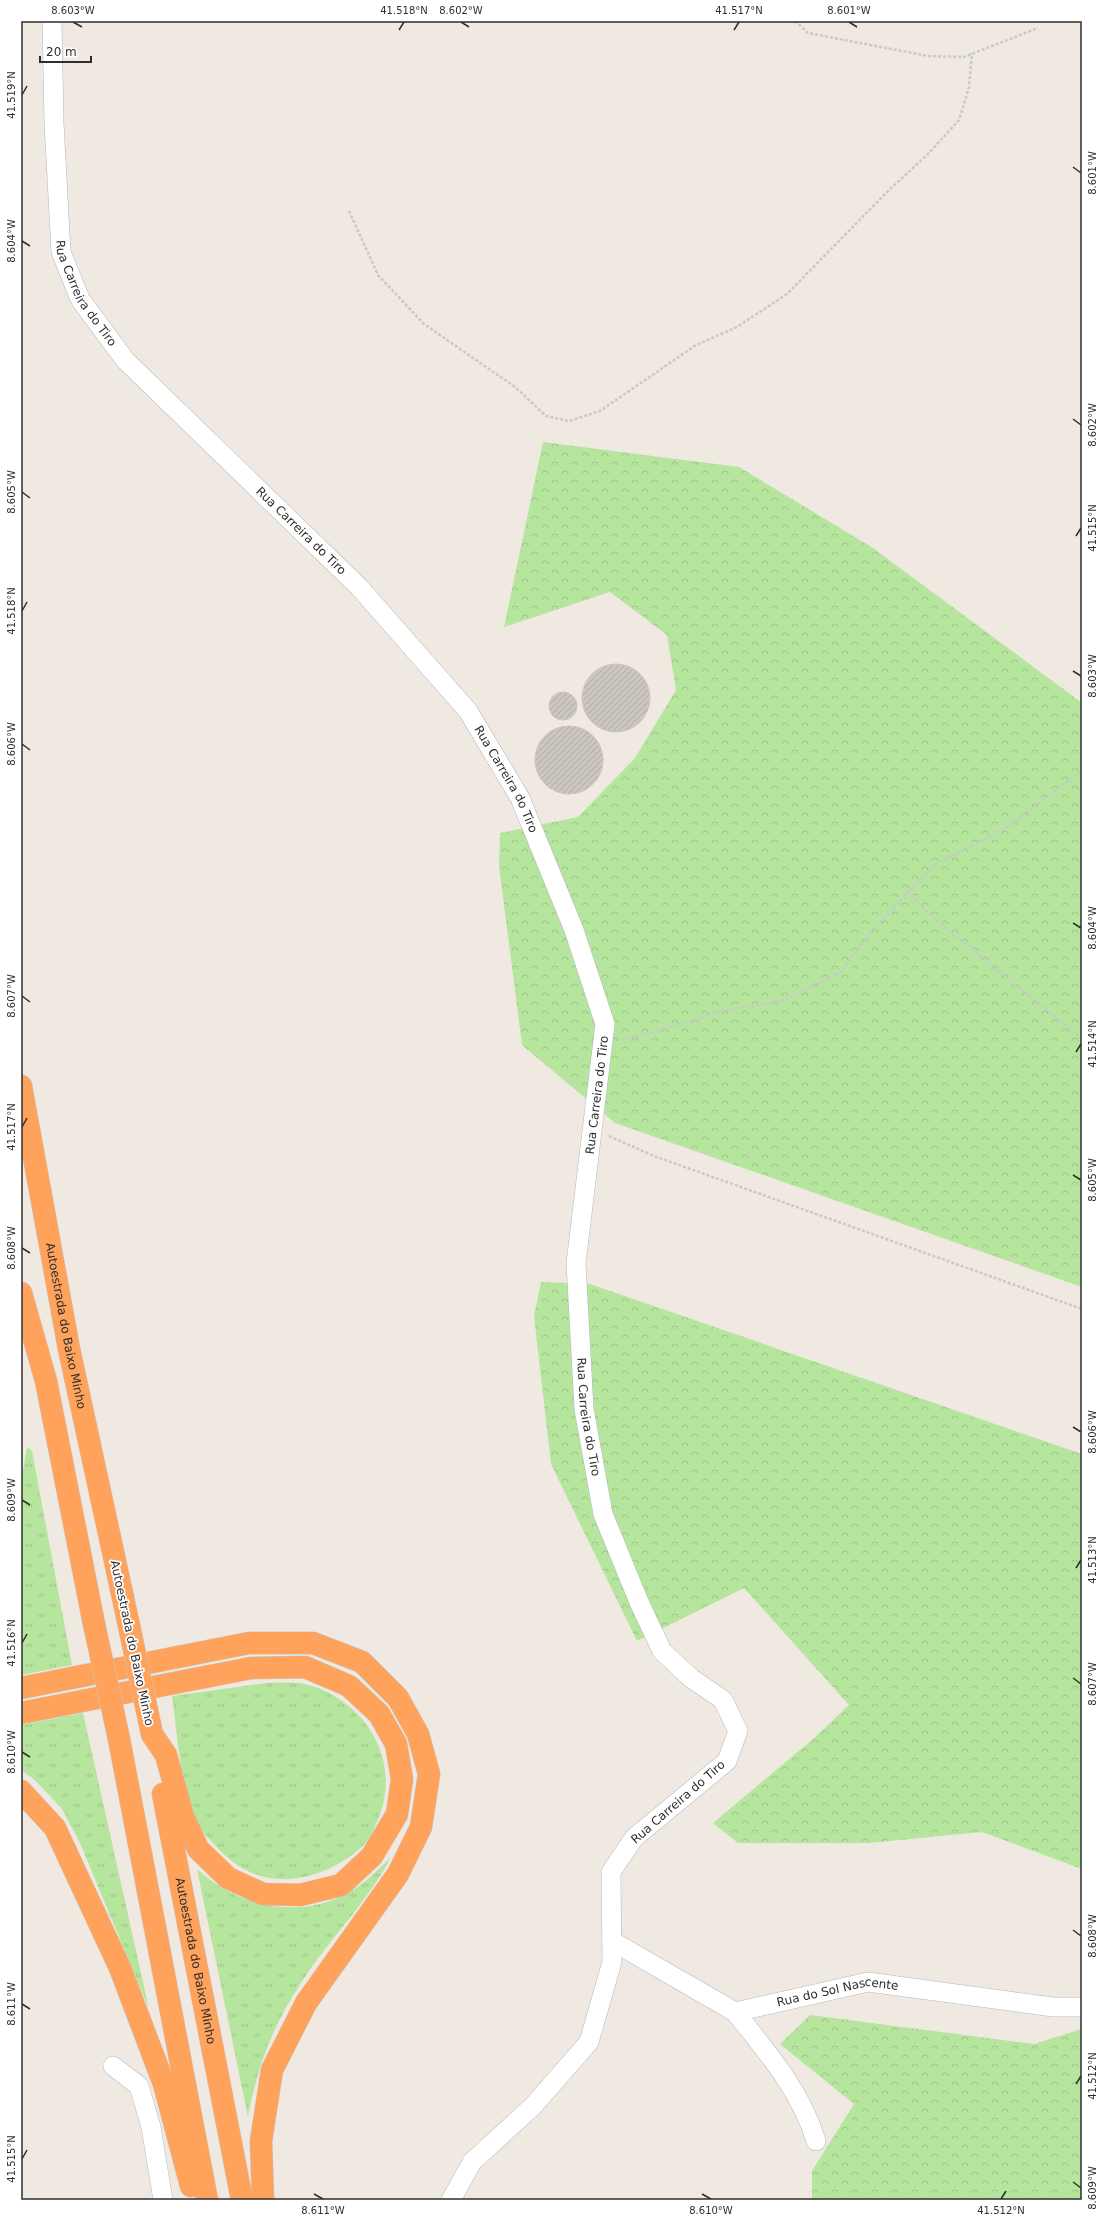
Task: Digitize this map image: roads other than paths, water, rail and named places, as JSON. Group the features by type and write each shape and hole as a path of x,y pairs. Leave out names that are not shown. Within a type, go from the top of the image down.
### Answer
{"highway":[{"name":"Autoestrada do Baixo Minho","path":"21,1086 69,1349 152,1734 242,2200"},
{"path":"21,1293 46,1380 94,1624 119,1739 207,2200"},
{"path":"21,1688 249,1643 313,1643 362,1662 398,1698 418,1734 429,1774 421,1827 398,1874 306,2003 272,2070 261,2141 263,2200"},
{"path":"21,1713 251,1668 304,1667 349,1686 380,1714 396,1744 402,1778 397,1814 372,1856 341,1885 300,1895 263,1894 228,1878 198,1849 182,1816 166,1755 152,1734"},
{"path":"21,1790 55,1828 120,1968 164,2084 194,2200"}],"street":[{"name":"Rua Carreira do Tiro","path":"52,21 54,123 61,252 80,299 125,360 359,587 468,711 520,798 574,930 606,1024 576,1263 584,1409 603,1514 639,1602 662,1651 691,1678 723,1700 738,1731 727,1761 634,1838 612,1872 612,1962 589,2042 533,2106 472,2162 450,2200"},
{"path":"612,1941 735,2012 777,2064 810,2119 816,2141"},
{"name":"Rua do Sol Nascente","path":"735,2012 868,1982 1053,2007 1082,2007"},
{"path":"113,2066 139,2086 151,2127 163,2200"}]}
